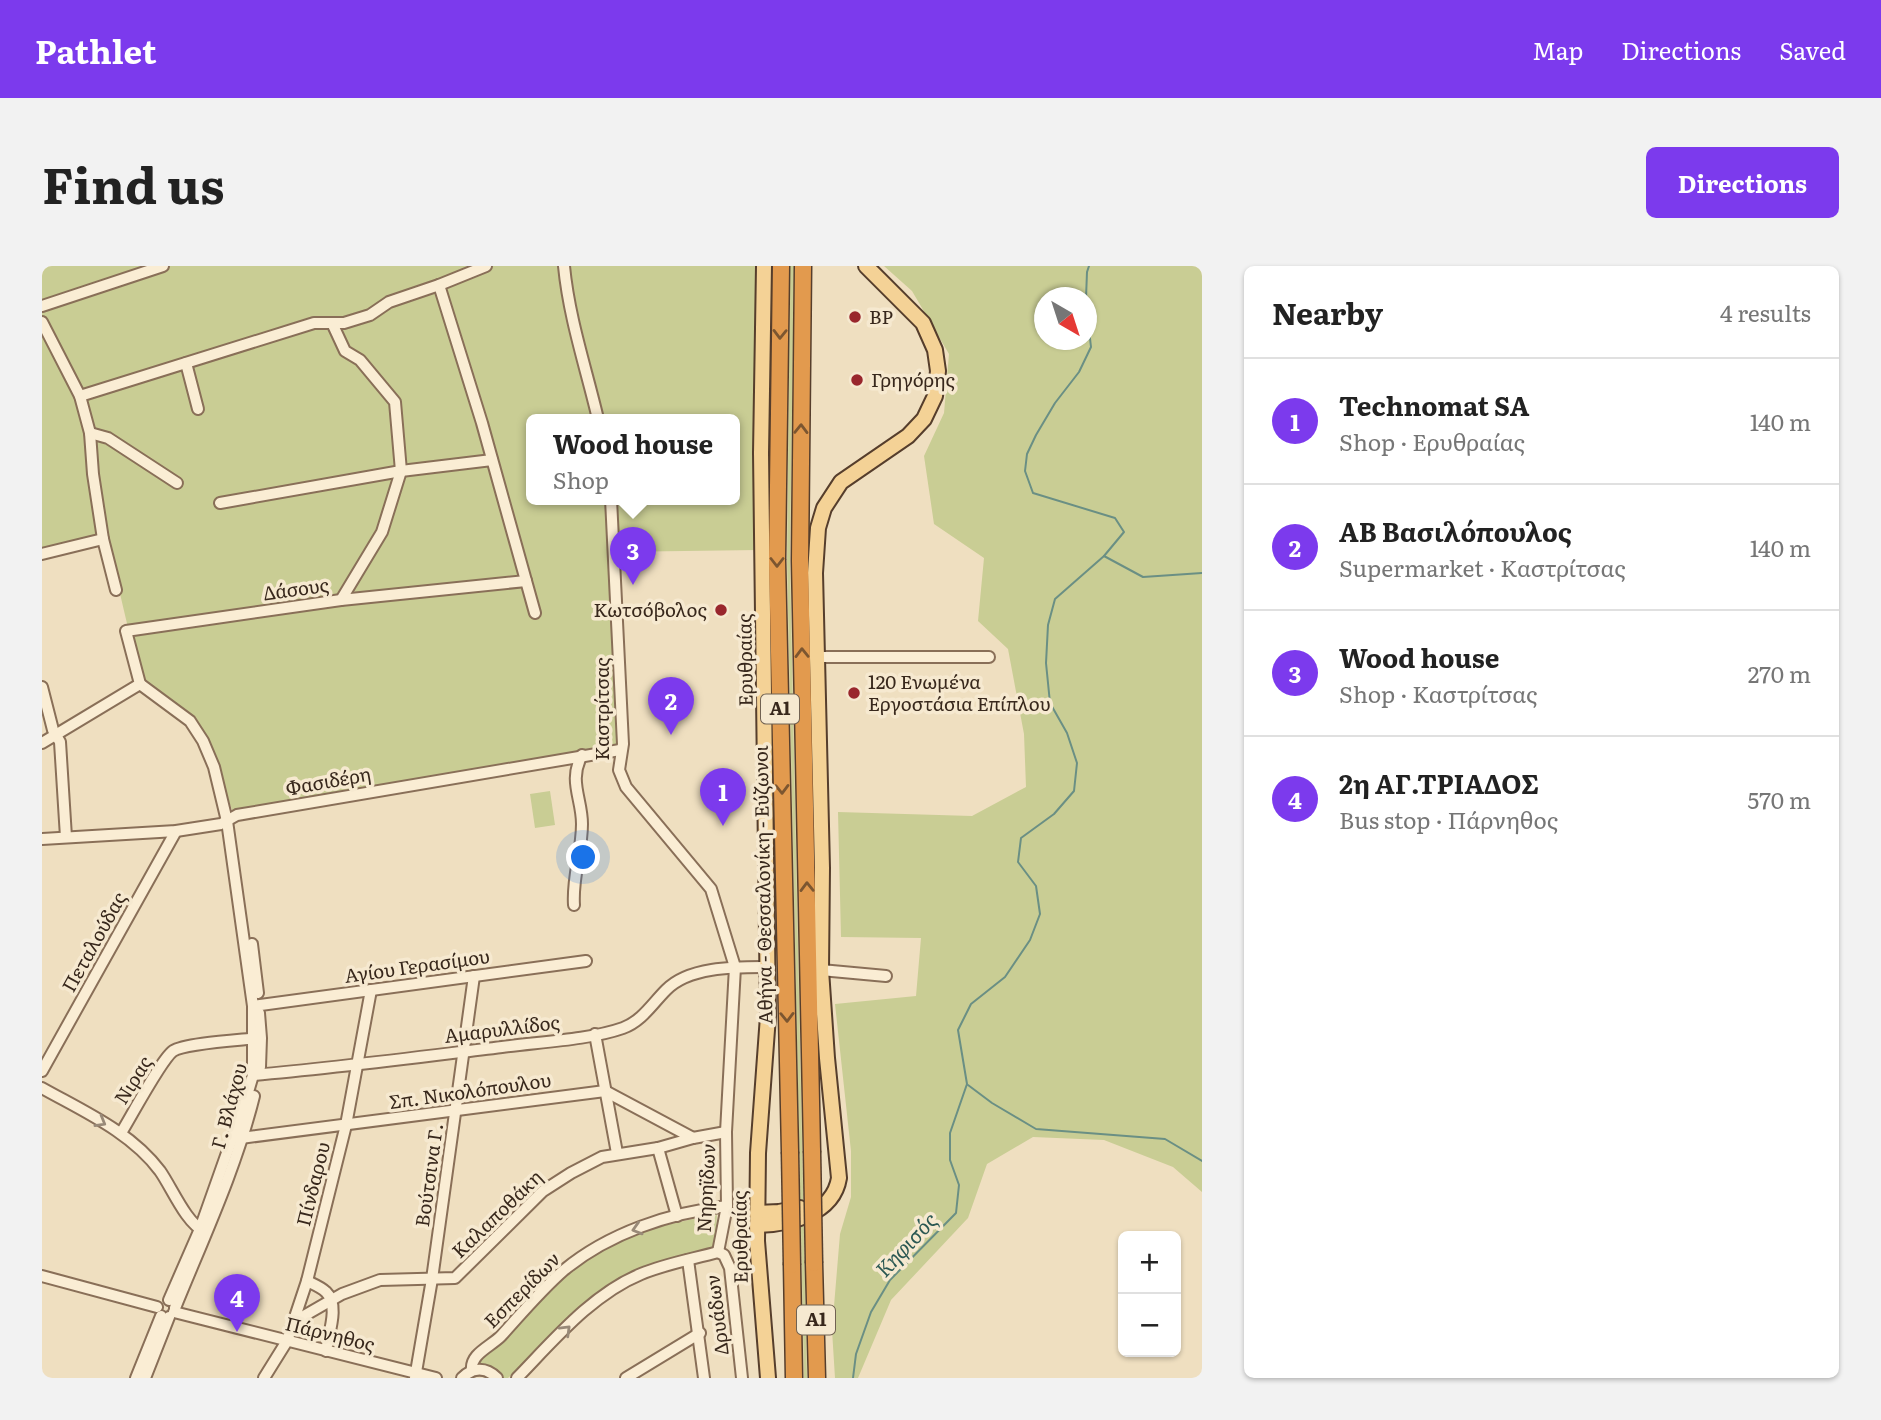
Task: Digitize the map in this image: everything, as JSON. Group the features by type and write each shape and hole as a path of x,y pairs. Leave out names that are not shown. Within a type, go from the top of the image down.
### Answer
{"highway":[{"name":"Αθήνα - Θεσσαλονίκη - Εύζωνοι","path":"780,266 777,561 794,1378"},
{"name":"Α1","path":"803,266 800,561 817,1378"},
{"path":"800,561 811,512"}],"main road":[{"name":"Ερυθραίας","path":"764,266 761,453 769,1120 762,1219 769,1378"},
{"path":"762,1219 805,1206 827,1192 832,1177 834,1136 821,970 822,868 816,560 818,528 824,508 845,478 908,436 923,419 935,396 937,383 935,350 923,323 866,266"}],"street":[{"path":"42,306 163,266"},
{"path":"80,396 314,323 344,323 370,315 388,302 486,266"},
{"path":"564,266 566,291 597,414"},
{"path":"439,285 535,613"},
{"path":"42,321 80,396 90,432 103,539 116,590"},
{"path":"332,323 345,351 360,360 395,402 401,471 382,532 341,600"},
{"path":"186,363 198,409"},
{"path":"90,432 108,438 177,483"},
{"path":"220,503 401,471 492,460"},
{"name":"Καστρίτσας","path":"611,505 623,744 620,750 620,770 626,788 715,896 735,967"},
{"path":"42,554 103,539"},
{"name":"Δάσους","path":"140,684 126,631 341,600 526,581"},
{"path":"817,657 989,657"},
{"path":"42,743 140,684"},
{"name":"Γ. Βλάχου","path":"140,684 190,721 214,767 233,841 256,968 256,1074 241,1138 167,1310"},
{"path":"42,687 61,748 66,837"},
{"name":"Φασιδέρη","path":"42,839 176,831 221,824 237,816 337,797 620,750"},
{"path":"574,905 572,885 579,862 582,820 576,790 576,768 582,755"},
{"name":"Πεταλούδας","path":"42,1071 176,831"},
{"name":"Αγίου Γερασίμου","path":"256,1006 586,961"},
{"name":"Νηρηϊδων","path":"517,1378 605,1296 640,1275 718,1252 727,1206 726,1132 735,967"},
{"name":"Αμαρυλλίδος","path":"256,1074 462,1052 624,1028 644,1016 668,987 702,971 767,967"},
{"path":"821,970 886,976"},
{"name":"Βούτσινα Γ.","path":"416,1376 474,976"},
{"name":"Πίνδαρου","path":"264,1378 287,1341 307,1281 346,1125 371,990"},
{"path":"595,1034 617,1153"},
{"name":"Νιρας","path":"121,1133 173,1051 257,1038"},
{"name":"Γ. Βλάχου","path":"203,1231 256,1074"},
{"path":"42,1087 121,1133 143,1151 194,1225 203,1231"},
{"path":"605,1091 693,1138"},
{"name":"Σπ. Νικολόπουλου","path":"241,1138 605,1091"},
{"name":"Καλαποθάκη","path":"295,1318 302,1317 356,1288 380,1280 455,1278 543,1191 580,1168 617,1153 659,1149 693,1138 726,1132"},
{"path":"659,1149 677,1216"},
{"name":"Εσπερίδων","path":"462,1378 472,1370 471,1362 474,1357 497,1340 566,1268 595,1248 628,1231 677,1216 727,1206"},
{"name":"Δρυάδων","path":"718,1252 727,1259 731,1273 742,1378"},
{"path":"688,1260 704,1378"},
{"name":"Πάρνηθος","path":"42,1276 416,1376 436,1378"},
{"path":"307,1281 325,1291 331,1300 332,1313 326,1351"},
{"path":"136,1378 167,1310"},
{"path":"145,1378 167,1310"},
{"path":"626,1378 699,1333"},
{"path":"472,1370 487,1371 496,1378"}],"green space":[{"path":"42,266 757,266 758,550 611,552 618,745 233,812 218,760 205,736 186,713 164,693 140,679 106,534 42,549"},
{"path":"790,266 794,266 790,561 807,1378 804,1378 787,561"},
{"path":"884,266 1202,266 1202,1192 1173,1167 1104,1140 1033,1137 987,1164 968,1218 891,1300 858,1378 835,1378 832,1330 840,1234 851,1197 851,1151 835,1004 916,996 921,938 841,937 838,812 972,816 1026,787 1024,734 1008,649 978,621 984,558 934,524 924,456 944,413 949,354 912,291"},
{"path":"550,791 555,825 535,828 530,794"},
{"path":"717,1215 715,1248 646,1268 534,1354 508,1378 500,1378 491,1369 477,1367 478,1359 540,1296 580,1262 628,1237"}],"waterway":[{"name":"Κηφισός","path":"1086,287 1089,266"},
{"name":"Κηφισός","path":"853,1378 856,1354 871,1312 890,1280 956,1213 959,1185 950,1160 950,1133 967,1084 958,1030 971,1004 1005,977 1030,940 1040,914 1036,886 1018,862 1021,838 1054,814 1074,791 1077,763 1067,733 1050,703 1046,663 1048,625 1055,599 1104,556 1124,532 1115,518 1033,493 1025,471 1027,454 1036,435 1055,403 1079,372 1090,350"},
{"path":"1104,556 1143,577 1202,573"},
{"path":"968,1085 1036,1129 1165,1139 1202,1161"}],"place":[{"name":"BP","path":"855,317"},
{"name":"Γρηγόρης","path":"857,380"},
{"name":"Wood house","path":"633,585"},
{"name":"Κωτσόβολος","path":"721,610"},
{"name":"120 Ενωμένα Εργοστάσια Επίπλου","path":"854,693"},
{"name":"ΑΒ Βασιλόπουλος","path":"671,735"},
{"name":"Technomat SA","path":"723,826"},
{"name":"2η ΑΓ.ΤΡΙΑΔΟΣ","path":"237,1332"}]}
